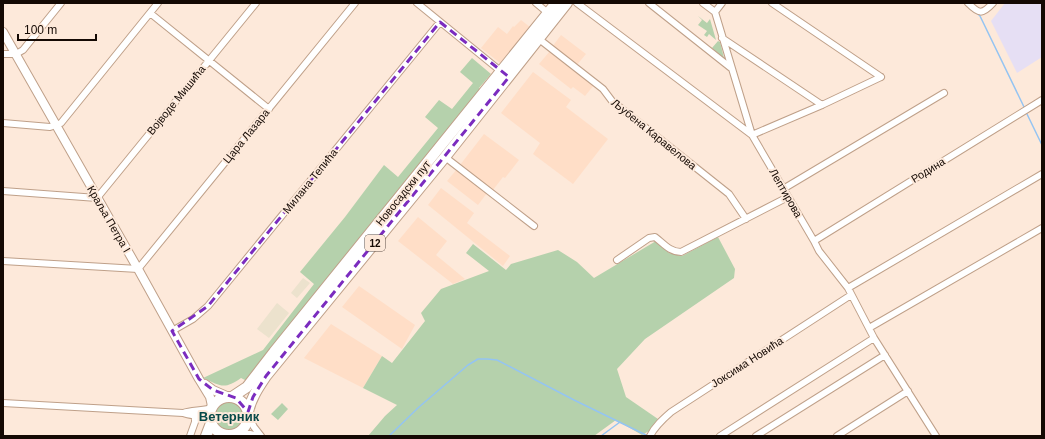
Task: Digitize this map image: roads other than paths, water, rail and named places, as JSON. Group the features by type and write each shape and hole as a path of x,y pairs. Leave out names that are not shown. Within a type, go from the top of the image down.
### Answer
{"main road":[{"name":"Новосадски пут","path":"248,414 249,405 266,376 445,156 556,3"},
{"name":"Новосадски пут","path":"231,397 252,382 274,352 505,74 539,39 567,3"},
{"name":"12","path":"212,407 219,399 231,397"},
{"path":"231,397 239,399 244,404 248,414"},
{"path":"206,436 212,407"},
{"name":"12","path":"231,435 244,428 247,422 248,414"},
{"path":"210,421 217,432 223,435 231,435"}],"street":[{"path":"3,54 16,54 23,50 61,3"},
{"path":"3,123 50,127 61,123 158,3"},
{"name":"Војводе Мишића","path":"97,198 256,3"},
{"name":"Цара Лазара","path":"138,269 355,3"},
{"path":"417,3 505,74"},
{"path":"536,3 548,13"},
{"name":"Лептирова","path":"577,3 752,135 819,251 848,288 874,338 935,436"},
{"path":"649,3 731,68"},
{"path":"703,3 715,12 752,135 822,105 881,77 772,3"},
{"path":"715,12 722,3"},
{"path":"968,3 980,12 985,11 993,3"},
{"path":"150,13 269,109"},
{"name":"Милана Тепића","path":"172,331 193,319 208,306 440,22"},
{"name":"Краља Петра I","path":"3,32 210,397 212,407"},
{"path":"722,38 822,105"},
{"name":"Љубена Каравелова","path":"539,39 603,89 612,101 729,194 746,219"},
{"path":"783,189 944,93"},
{"name":"Родина","path":"814,241 1042,100"},
{"name":"Новосадски пут","path":"445,156 534,226"},
{"path":"848,288 1042,174"},
{"path":"3,191 97,198"},
{"path":"617,260 649,238 655,237 671,250 681,252 788,197"},
{"path":"869,328 1042,228"},
{"path":"3,261 138,269"},
{"name":"Јоксима Новића","path":"650,435 661,421 671,412 851,295"},
{"path":"720,436 874,338"},
{"path":"756,436 885,355"},
{"path":"199,379 213,390 231,397"},
{"path":"837,436 908,391"},
{"path":"3,403 183,413 202,417 210,421"},
{"path":"183,413 189,411 203,411 212,407"},
{"path":"248,414 256,430 261,436"},
{"path":"190,436 196,422 196,416"},
{"path":"231,435 250,434 257,436"}],"waterway":[{"path":"978,14 1025,109"},
{"path":"1026,112 1042,145"},
{"path":"389,436 419,407 468,365 478,359 497,360 648,436"},
{"path":"601,436 620,422"}],"district":[{"name":"Ветерник","path":"229,416"}]}
